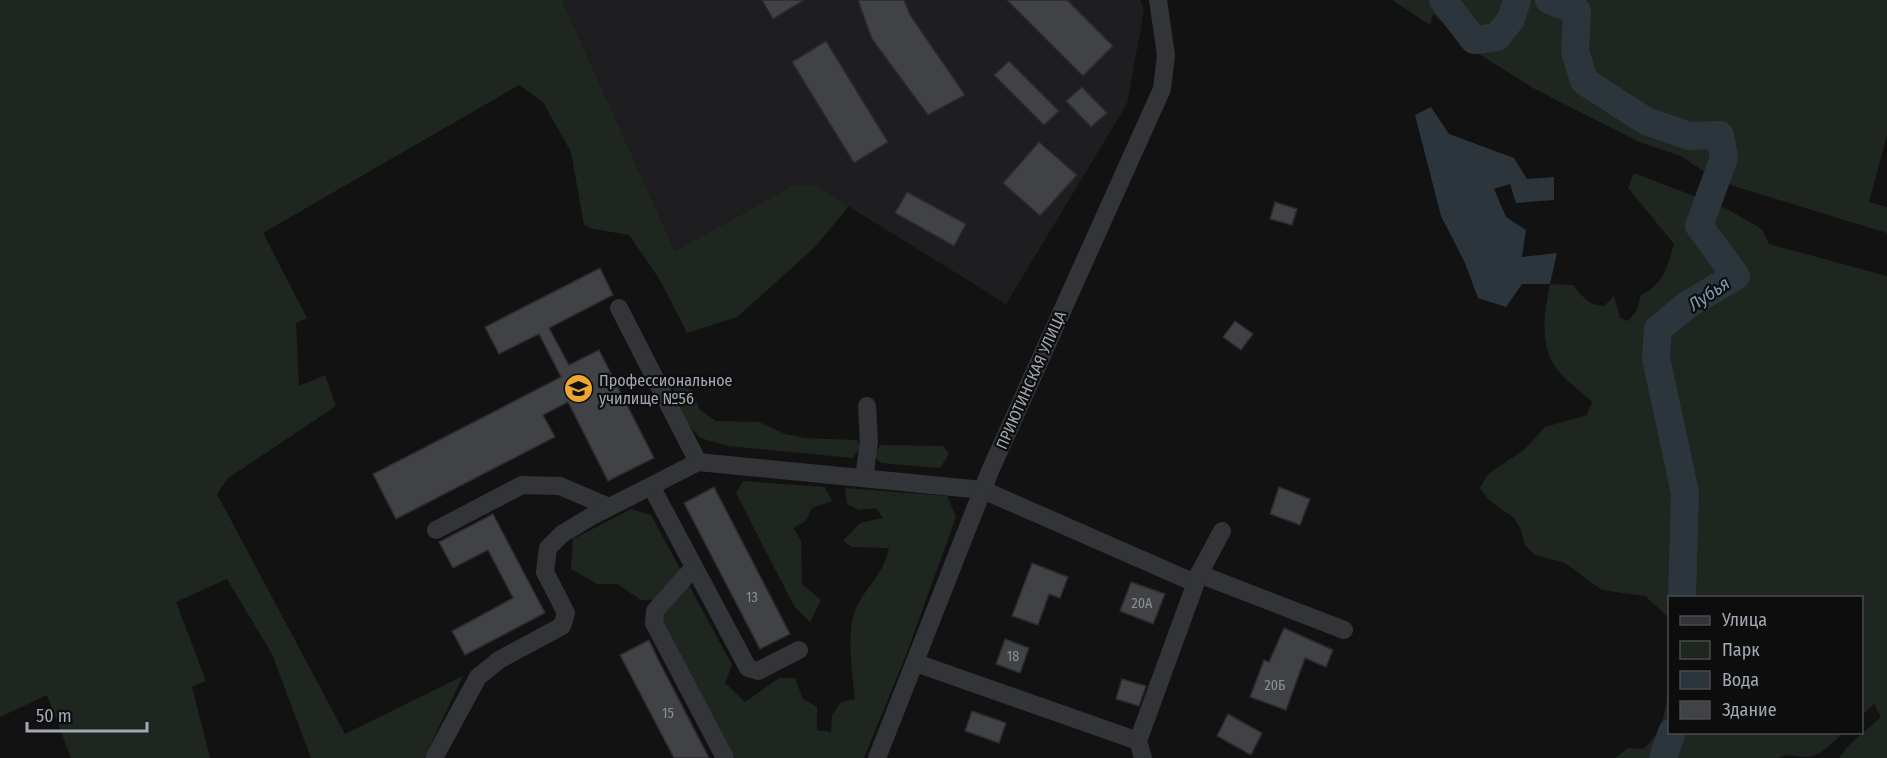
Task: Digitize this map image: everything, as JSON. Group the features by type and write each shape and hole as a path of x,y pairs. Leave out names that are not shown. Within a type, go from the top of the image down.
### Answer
{"street":[{"name":"ПРИЮТИНСКАЯ УЛИЦА","path":"877,758 983,490 1162,88 1166,56 1158,0"},
{"path":"620,308 698,462"},
{"path":"864,478 869,442 867,406"},
{"path":"434,758 478,677 499,660 562,626 566,613 545,572 548,548 562,534 609,507 698,462 983,490 1197,578 1344,630"},
{"path":"436,530 522,485 560,486 609,507"},
{"path":"651,486 748,668 758,671 799,650"},
{"path":"916,663 1141,749 1197,578 1222,531"},
{"path":"694,567 655,611 654,623 725,758"}],"shaded area":[{"path":"562,0 1140,0 1144,11 1127,104 1006,304 816,186 792,186 675,251"}],"green space":[{"path":"0,0 562,0 675,251 792,186 816,186 849,206 815,247 737,317 687,333 660,280 629,235 593,229 584,225 571,152 543,102 519,85 263,233 307,318 296,323 299,386 325,375 336,406 227,479 217,494 345,734 463,676 424,758 311,758 272,654 227,579 176,602 206,681 192,687 210,758 71,758 47,695 0,717"},
{"path":"1392,0 1887,0 1887,135 1869,202 1887,207 1887,233 1734,186 1706,173 1681,156 1639,142 1533,88 1482,56 1433,14 1430,25"},
{"path":"1634,173 1725,208 1762,229 1769,244 1887,276 1887,758 1839,758 1849,745 1881,717 1874,704 1863,714 1863,596 1668,596 1668,617 1645,596 1602,590 1565,563 1535,555 1525,545 1521,530 1514,518 1489,500 1480,488 1488,474 1525,449 1545,427 1587,415 1592,402 1560,373 1548,353 1544,330 1550,284 1573,285 1586,300 1598,305 1604,306 1614,296 1620,318 1628,321 1637,310 1641,295 1655,286 1664,274 1674,244 1628,188"},
{"path":"674,386 692,390 700,410 716,421 759,422 785,434 805,438 857,440 861,446 853,458 728,446 700,438 674,408"},
{"path":"880,445 943,446 949,454 940,468 881,463 873,456"},
{"path":"743,481 825,487 832,501 812,508 806,521 793,528 801,540 802,584 821,600 810,622 794,606 736,493"},
{"path":"845,488 947,496 956,517 906,655 864,758 735,758 661,620 669,606 667,599 641,600 617,584 597,584 571,569 573,539 631,509 651,515 732,665 725,683 745,702 779,678 795,678 803,699 817,707 817,730 831,732 832,715 841,702 855,699 850,650 854,614 880,571 889,548 852,547 843,541 860,523 883,518 876,508 859,510 847,504"},
{"path":"1668,644 1668,734 1842,734 1825,750 1808,757 1615,758 1628,748 1643,749 1654,738 1661,724 1667,693"}],"water":[{"path":"1431,107 1449,134 1514,158 1527,179 1554,177 1554,200 1516,203 1510,184 1494,189 1506,217 1526,230 1522,257 1557,253 1550,284 1522,284 1506,307 1478,298 1465,263 1441,216 1415,115"}],"building":[{"path":"762,0 804,0 773,19"},
{"path":"858,0 904,0 910,15 965,95 928,115 872,39"},
{"path":"1007,0 1067,0 1113,46 1083,76"},
{"path":"826,41 888,142 854,163 792,62"},
{"path":"1009,61 1059,111 1044,125 994,75"},
{"path":"1082,87 1107,113 1091,127 1066,101"},
{"path":"1039,142 1077,175 1040,216 1003,183"},
{"path":"907,192 966,224 954,246 895,213"},
{"path":"1275,202 1297,209 1292,225 1270,219"},
{"name":"Профессиональное училище №56","path":"600,268 613,295 549,328 569,365 599,350 654,458 608,481 568,402 543,415 555,437 396,519 373,474 561,377 539,334 499,354 485,327"},
{"path":"1235,321 1253,334 1241,350 1223,337"},
{"path":"714,487 790,634 760,649 684,503"},
{"path":"1279,487 1310,499 1300,525 1270,514"},
{"path":"493,514 545,613 465,655 452,631 513,598 488,550 453,568 439,542"},
{"path":"1032,563 1068,577 1060,598 1049,594 1038,625 1012,616"},
{"path":"1131,582 1165,594 1153,624 1120,611"},
{"path":"1284,628 1333,650 1326,667 1305,658 1286,710 1250,697 1264,660 1269,662"},
{"path":"1005,639 1029,648 1020,673 996,664"},
{"path":"649,640 709,758 674,758 620,655"},
{"path":"1122,679 1146,686 1139,706 1116,699"},
{"path":"972,711 1006,723 999,743 965,731"},
{"path":"1228,714 1262,733 1251,755 1217,736"}],"waterway":[{"name":"Лубья","path":"1443,0 1474,40 1497,37 1511,19 1517,0"},
{"name":"Лубья","path":"1549,0 1577,11 1575,51 1584,81 1646,121 1689,136 1720,135 1724,158 1699,226 1736,276 1687,305 1658,329 1656,358 1685,493 1682,596"},
{"name":"Лубья","path":"1663,758 1671,734"}],"place":[{"name":"Профессиональное училище №56","path":"578,389"}]}
